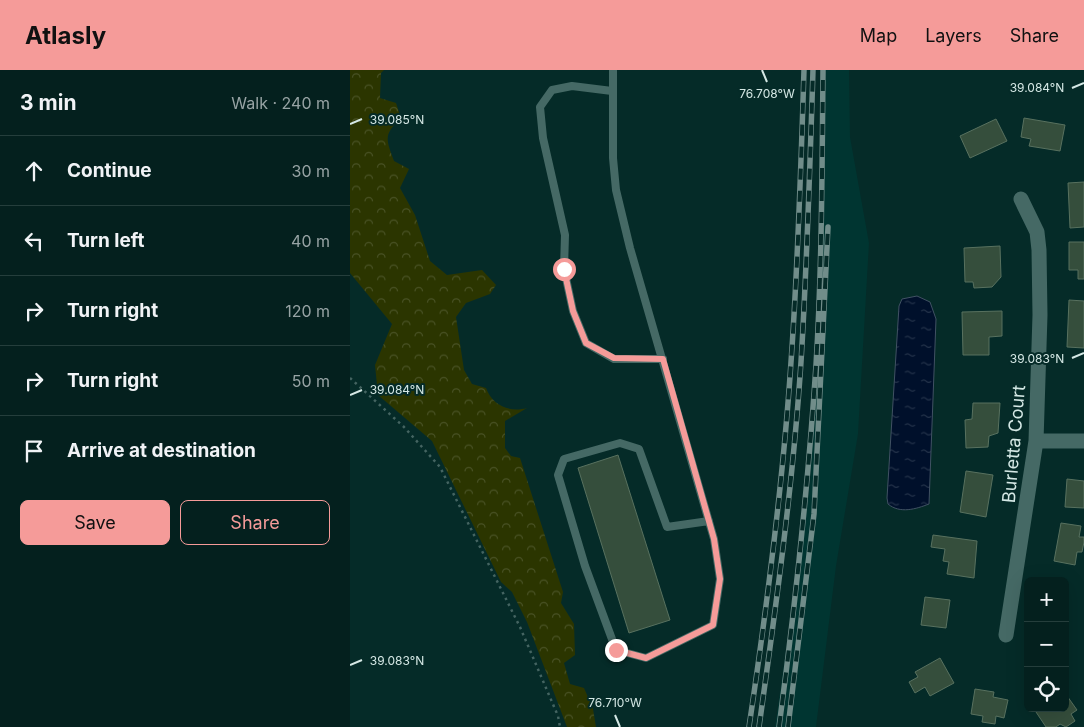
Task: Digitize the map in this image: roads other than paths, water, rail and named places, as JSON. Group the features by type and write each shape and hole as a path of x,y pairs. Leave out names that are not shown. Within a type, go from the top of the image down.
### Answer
{"street":[{"name":"Burletta Court","path":"1006,635 1036,441 1040,315 1039,250 1037,232 1021,198"},
{"path":"1036,441 1084,442"}],"lane":[{"path":"612,70 613,158 616,190 630,248 709,521 720,579 713,625 646,658 616,650 585,566 558,475 564,459 620,443 640,449 667,527 709,521"},
{"path":"612,91 572,86 552,90 540,107 543,138 565,235 564,269 573,311 586,343 614,358 663,359"}],"water":[{"path":"917,296 930,302 936,319 929,504 903,510 888,504 887,498 899,306 902,299"}],"railway":[{"path":"749,727 774,545 788,408 797,253 804,70"},
{"path":"759,727 772,636 798,408 805,289 813,70"},
{"path":"779,727 800,547 816,365 821,254 823,70"},
{"path":"788,727 814,514 828,227"}]}
